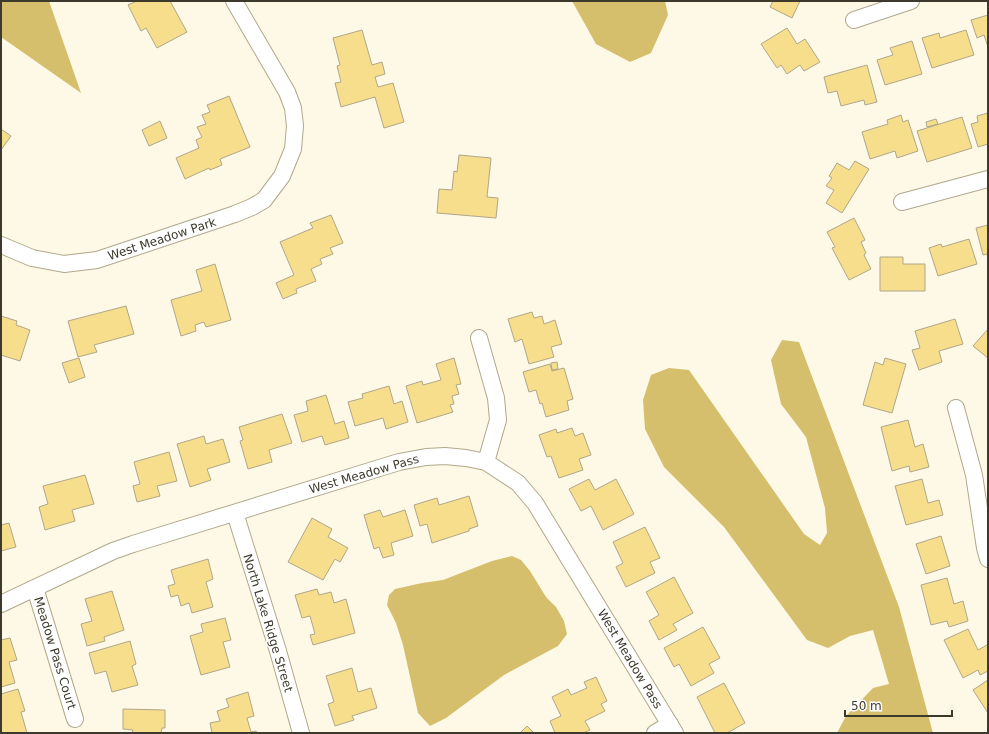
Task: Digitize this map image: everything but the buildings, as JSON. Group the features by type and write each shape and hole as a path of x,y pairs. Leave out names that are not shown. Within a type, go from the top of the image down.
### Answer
{"street":[{"name":"West Meadow Park","path":"1,245 32,258 57,263 64,264 96,260 235,214 264,200 282,176 293,149 295,126 293,108 287,92 234,1"},
{"path":"854,20 911,1"},
{"path":"902,202 988,180"},
{"path":"479,338 496,398 498,420 486,462"},
{"path":"956,408 974,475 988,559"},
{"name":"West Meadow Pass","path":"1,604 113,551 399,462 426,456 466,458 486,462 518,484 535,503 673,728"},
{"name":"North Lake Ridge Street","path":"235,513 301,733"},
{"name":"Meadow Pass Court","path":"35,588 75,719"},
{"path":"655,733 673,728"}],"shaded area":[{"path":"1,1 49,1 81,93 1,37"},
{"path":"572,1 665,1 668,15 651,53 630,62 596,44"},
{"path":"782,340 799,342 899,607 933,733 837,733 846,716 873,688 889,684 873,630 850,636 828,648 807,640 724,527 664,467 645,429 643,400 651,375 669,368 689,370 804,534 820,545 827,533 825,508 806,437 781,404 771,360"},
{"path":"512,556 521,560 530,571 546,597 556,607 564,621 567,634 558,646 504,675 446,718 430,726 418,713 403,645 396,623 387,605 389,595 395,589 443,580 492,561"}]}
